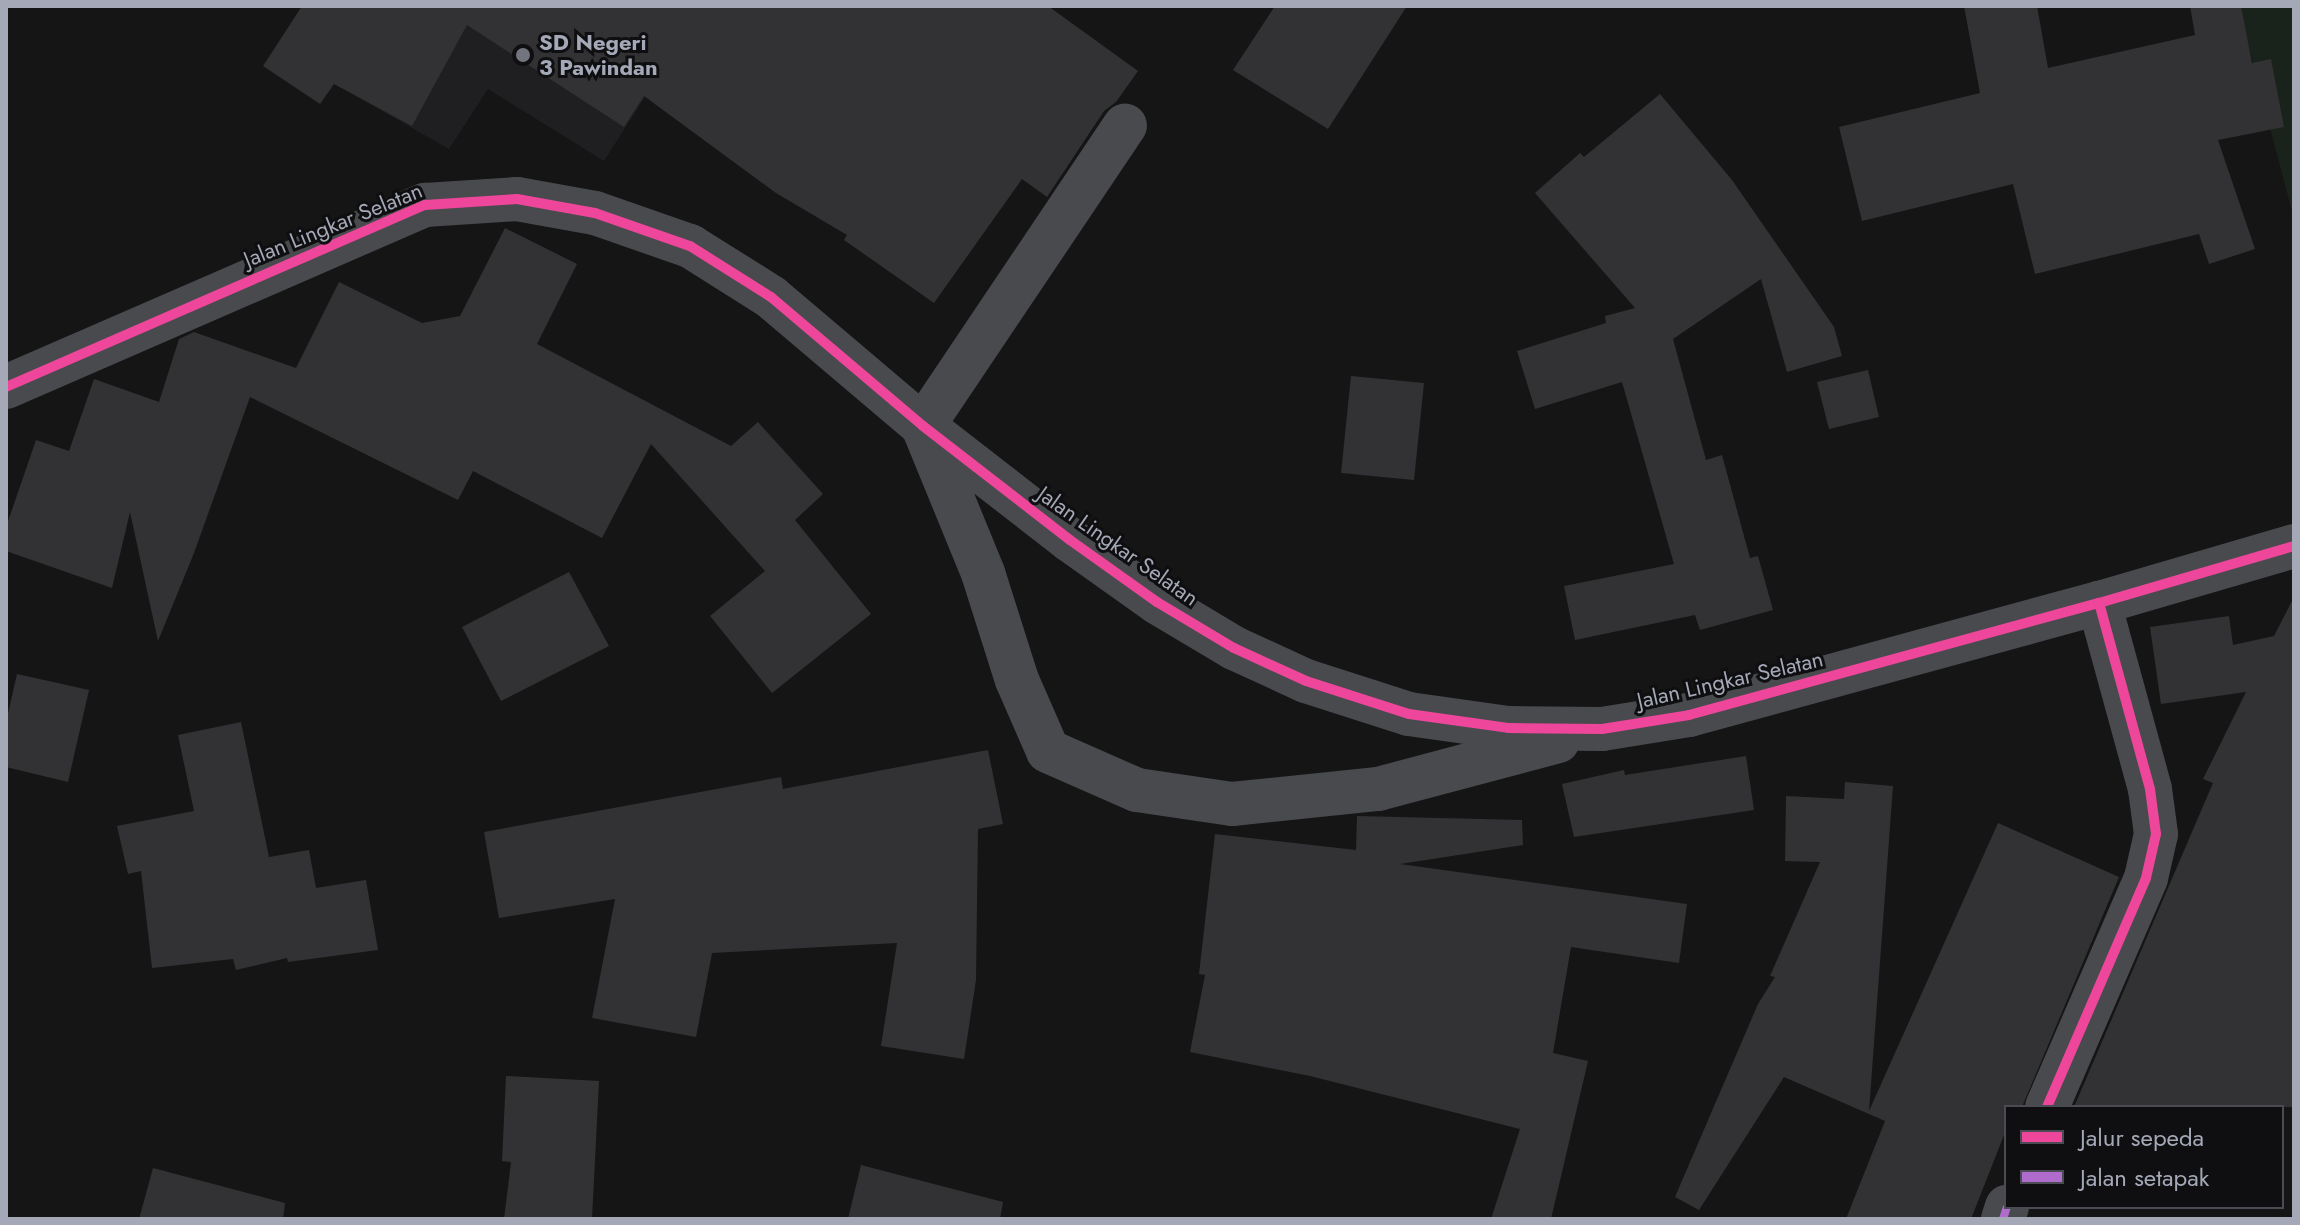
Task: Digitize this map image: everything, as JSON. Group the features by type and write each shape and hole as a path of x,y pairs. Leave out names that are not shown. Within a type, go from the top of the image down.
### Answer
{"street":[{"path":"1125,125 923,426 983,573 1017,680 1048,751 1137,790 1232,804 1378,789 1602,729"},
{"name":"Jalan Lingkar Selatan","path":"6,387 425,205 517,199 595,213 690,246 771,297 923,426 1157,602 1234,648 1306,681 1409,714 1508,728 1602,729 1689,715 2099,603 2294,546"},
{"path":"2048,1105 2146,878 2156,834 2150,789 2099,603"}],"shaded area":[{"name":"SD Negeri 3 Pawindan","path":"703,6 604,161 488,89 449,149 354,95 394,22"},
{"path":"2238,6 2294,6 2294,219"}],"building":[{"path":"302,6 1048,6 1138,71 1116,102 1104,111 1047,197 1022,179 934,303 844,240 847,235 776,193 644,96 624,127 467,25 412,126 334,84 320,104 263,66"},
{"path":"1275,6 1407,6 1328,129 1233,70"},
{"path":"1964,6 2037,6 2048,68 2195,35 2190,6 2241,6 2252,63 2271,59 2284,127 2218,140 2255,249 2209,264 2199,234 2035,274 2013,184 1862,221 1839,127 1980,93"},
{"path":"1660,94 1732,180 1834,327 1842,356 1787,372 1761,279 1673,339 1706,460 1722,455 1750,558 1758,556 1773,610 1700,630 1695,615 1575,640 1564,586 1674,564 1622,382 1535,409 1517,351 1606,323 1605,316 1635,308 1535,193 1580,153 1584,157"},
{"path":"505,228 577,264 537,344 731,446 758,422 823,494 795,520 871,614 772,693 710,616 765,571 651,444 602,538 473,471 458,500 250,397 194,553 158,641 130,512 112,588 6,551 6,527 36,440 69,451 94,379 159,402 179,339 194,332 296,368 339,282 422,323 460,316"},
{"path":"1868,370 1879,417 1829,429 1817,382"},
{"path":"1351,376 1424,383 1414,480 1341,473"},
{"path":"569,572 609,646 501,701 462,627"},
{"path":"2294,597 2294,1107 2075,1105 2213,783 2203,779 2246,692 2161,704 2150,627 2229,616 2233,645 2274,636"},
{"path":"17,674 89,690 68,782 6,767 6,722"},
{"path":"241,722 269,857 309,850 316,888 366,880 378,950 288,962 287,958 236,970 233,959 152,968 141,871 128,874 117,826 194,811 178,735"},
{"path":"988,750 1003,824 978,829 976,980 964,1059 881,1046 897,943 712,953 696,1037 592,1018 615,899 499,918 484,832 781,777 783,789"},
{"path":"1746,756 1754,810 1574,837 1562,784 1624,770 1625,775"},
{"path":"1845,782 1893,786 1869,1111 1998,823 2119,877 2023,1105 2004,1105 2004,1135 1971,1219 1846,1219 1885,1121 1784,1077 1699,1210 1675,1197 1758,1004 1775,977 1770,976 1820,862 1785,861 1786,796 1844,799"},
{"path":"1357,816 1522,820 1523,845 1400,864 1687,904 1679,963 1571,947 1553,1053 1588,1061 1551,1219 1491,1219 1520,1129 1310,1076 1190,1052 1205,975 1199,974 1215,834 1356,850"},
{"path":"506,1076 599,1081 592,1219 504,1219 511,1162 502,1161"},
{"path":"861,1165 1003,1202 1000,1219 848,1219"},
{"path":"153,1168 285,1203 283,1219 139,1219"}],"marked path":[{"path":"2003,1219 2006,1209"}],"cycle path":[{"path":"6,387 425,205 517,199 595,213 690,246 771,297 923,426 1070,540 1157,602 1234,648 1306,681 1409,714 1508,728 1602,729 1689,715 2099,603 2294,546"},
{"path":"2048,1105 2146,878 2156,834 2150,789 2099,603"}],"place":[{"name":"SD Negeri 3 Pawindan","path":"523,55"}]}
